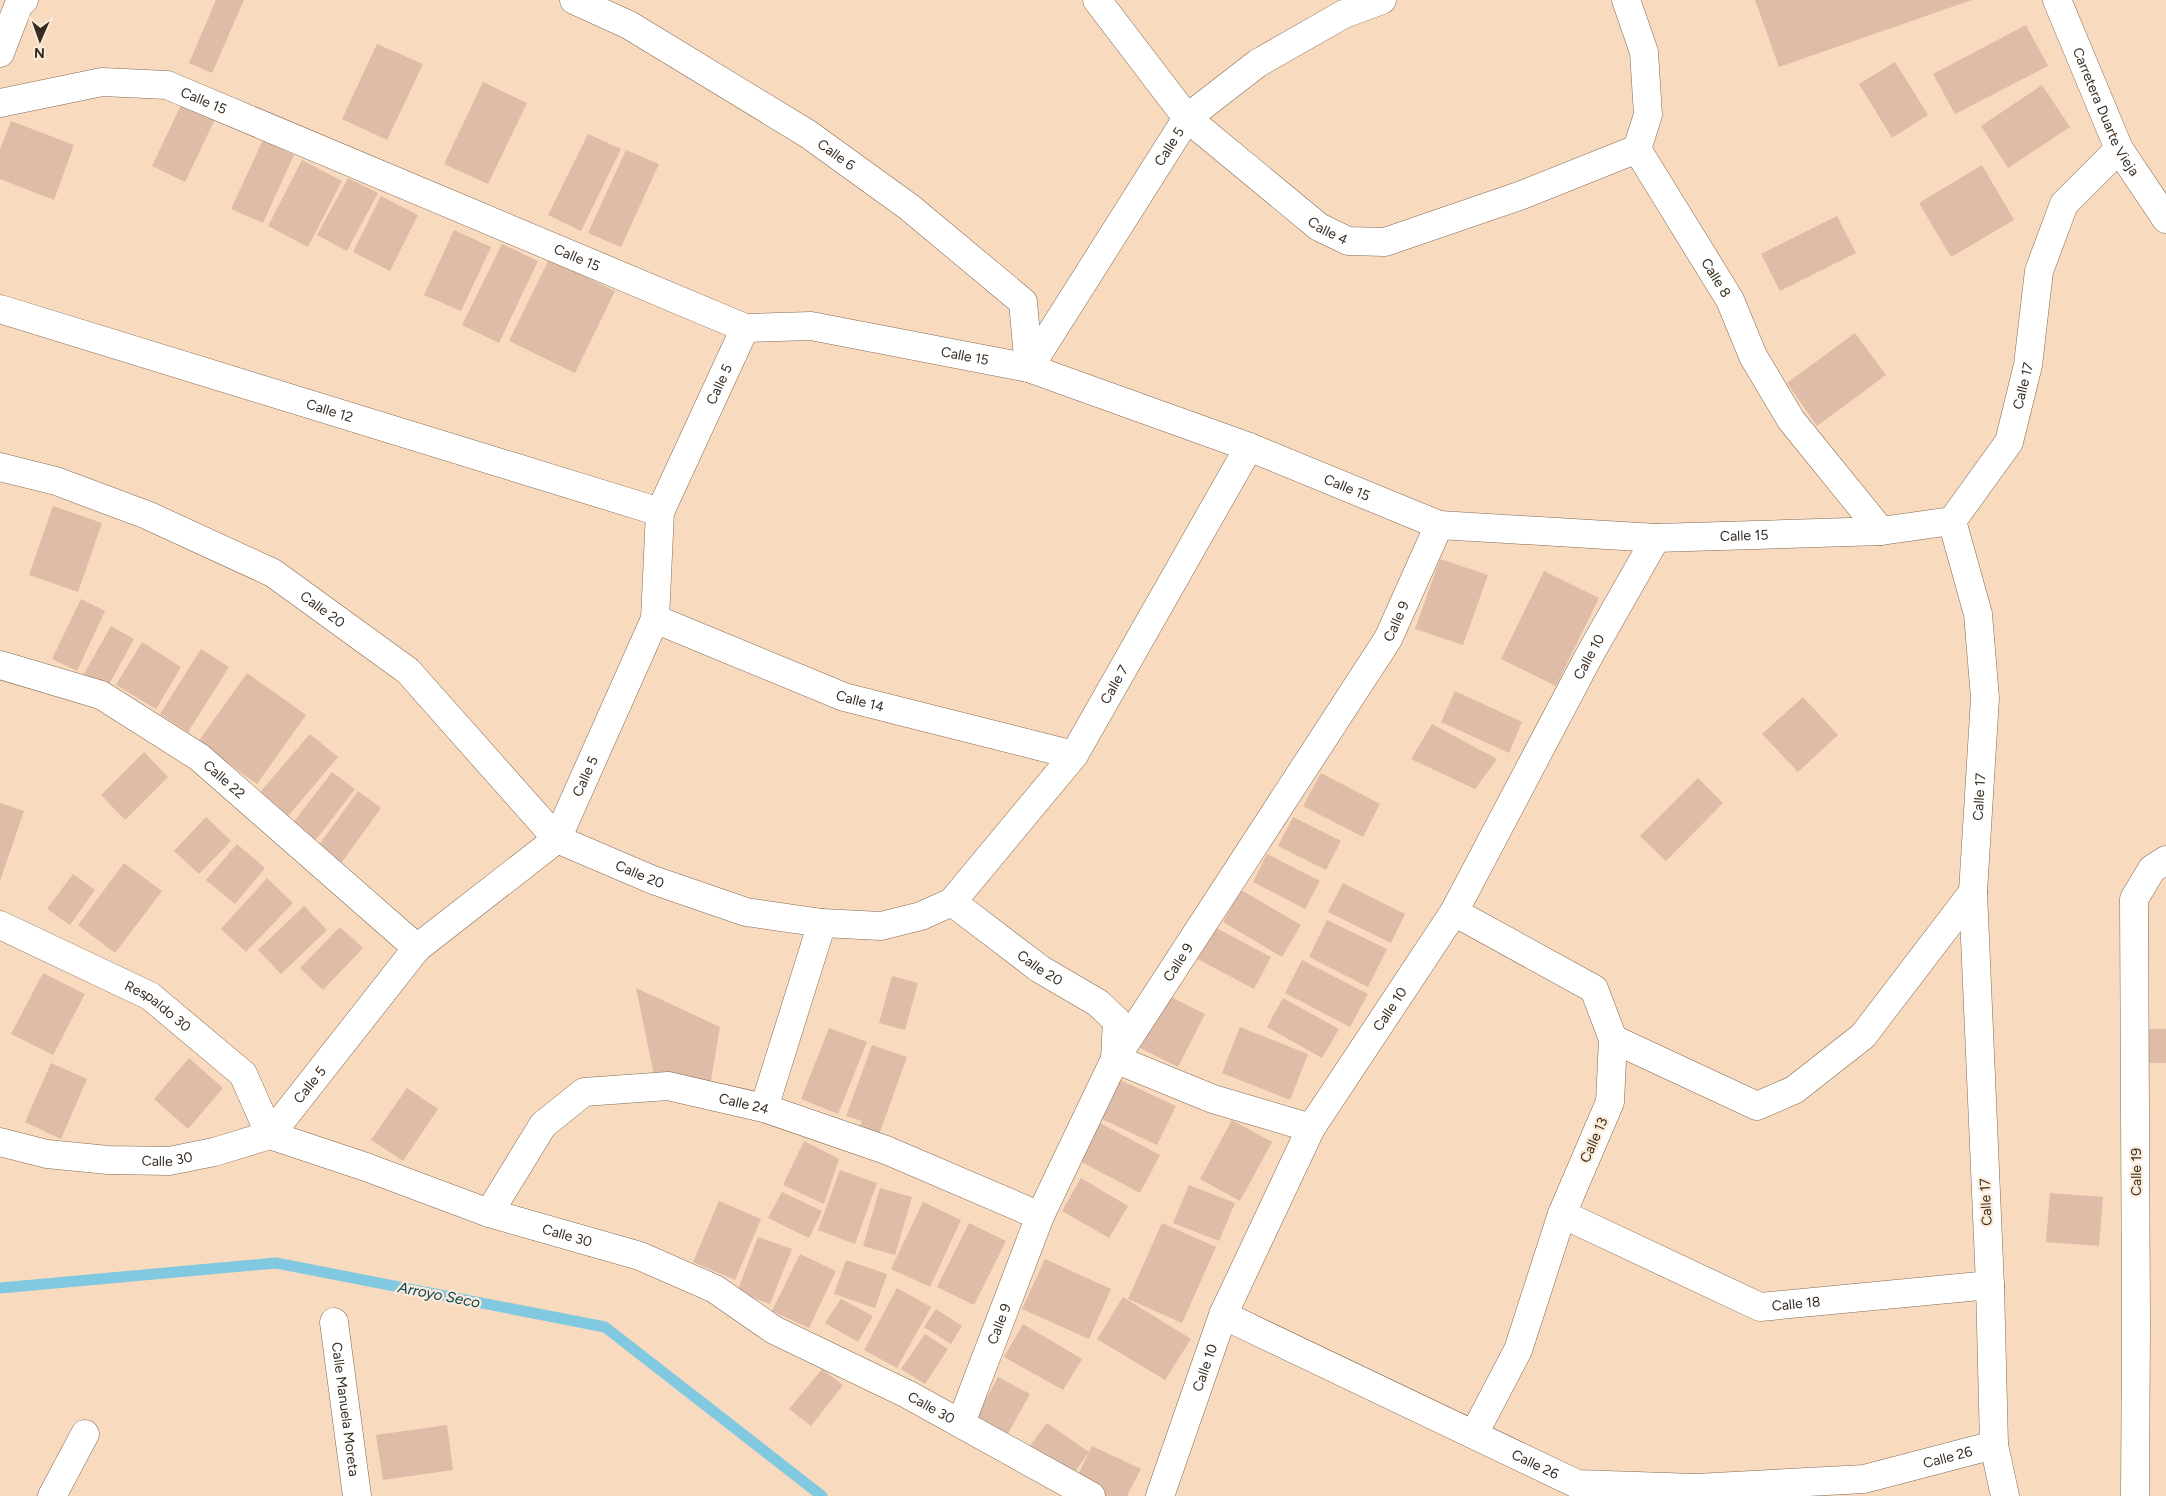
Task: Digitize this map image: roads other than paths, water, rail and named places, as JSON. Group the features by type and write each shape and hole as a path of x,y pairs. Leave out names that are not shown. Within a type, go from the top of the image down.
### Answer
{"street":[{"path":"0,53 20,4 24,0"},
{"name":"Calle 6","path":"574,0 628,24 808,134 909,206 1023,302 1029,368"},
{"name":"Calle 4","path":"1097,0 1187,118 1319,227 1348,241 1385,242 1522,195 1637,149"},
{"name":"Calle 5","path":"1029,368 1187,118 1258,63 1344,14 1382,0"},
{"path":"1626,0 1644,52 1648,114 1637,149"},
{"name":"Carretera Duarte Vieja","path":"2057,0 2119,148 2166,219"},
{"name":"Calle 15","path":"0,103 102,82 167,84 745,328 811,326 1029,368 1249,447 1439,525 1656,538 1881,531 1952,522"},
{"name":"Calle 17","path":"2005,1496 1994,1445 1990,1285 1973,892 1985,698 1978,614 1952,522 2009,442 2028,365 2040,271 2064,204 2119,148"},
{"name":"Calle 8","path":"1637,149 1730,300 1753,356 1791,420 1881,531"},
{"name":"Calle 12","path":"0,309 660,512"},
{"name":"Calle 5","path":"270,1135 417,948 557,839 655,619 660,512 745,328"},
{"name":"Calle 7","path":"952,902 1074,755 1249,447"},
{"name":"Calle 20","path":"0,467 56,481 147,515 273,573 408,671 557,839 653,880 746,912 822,923 881,926 921,916 952,902 1040,969 1098,1003 1117,1021 1115,1059"},
{"name":"Calle 9","path":"961,1423 1040,1216 1115,1059 1388,639 1439,525"},
{"name":"Calle 10","path":"1160,1496 1223,1315 1311,1128 1454,912 1590,654 1656,538"},
{"name":"Calle 14","path":"655,619 844,697 1074,755"},
{"name":"Calle 22","path":"0,665 101,695 199,758 417,948"},
{"name":"Calle 19","path":"2135,1496 2134,899 2152,869 2166,860"},
{"path":"1613,1039 1757,1106 1794,1090 1863,1036 1973,892"},
{"name":"Calle 13","path":"1454,912 1594,989 1613,1039 1610,1102 1562,1214 1518,1350 1474,1434"},
{"path":"764,1108 822,923"},
{"name":"Respaldo 30","path":"0,925 150,996 243,1074 270,1135"},
{"path":"1115,1059 1214,1098 1311,1128"},
{"name":"Calle 24","path":"489,1213 543,1125 584,1092 668,1086 764,1108 886,1150 1040,1216"},
{"name":"Calle 30","path":"0,1142 47,1154 65,1156 108,1160 169,1160 214,1152 270,1135 366,1167 489,1213 640,1256 715,1289 774,1330 909,1395 1091,1496"},
{"name":"Calle 18","path":"1562,1214 1760,1307 1990,1285"},
{"name":"Calle 26","path":"1223,1315 1577,1484 1696,1488 1864,1479 1994,1445"},
{"name":"Calle Manuela Moreta","path":"334,1322 357,1496"},
{"path":"52,1496 85,1434"}],"waterway":[{"name":"Arroyo Seco","path":"0,1288 276,1263 605,1327 822,1496"}]}
